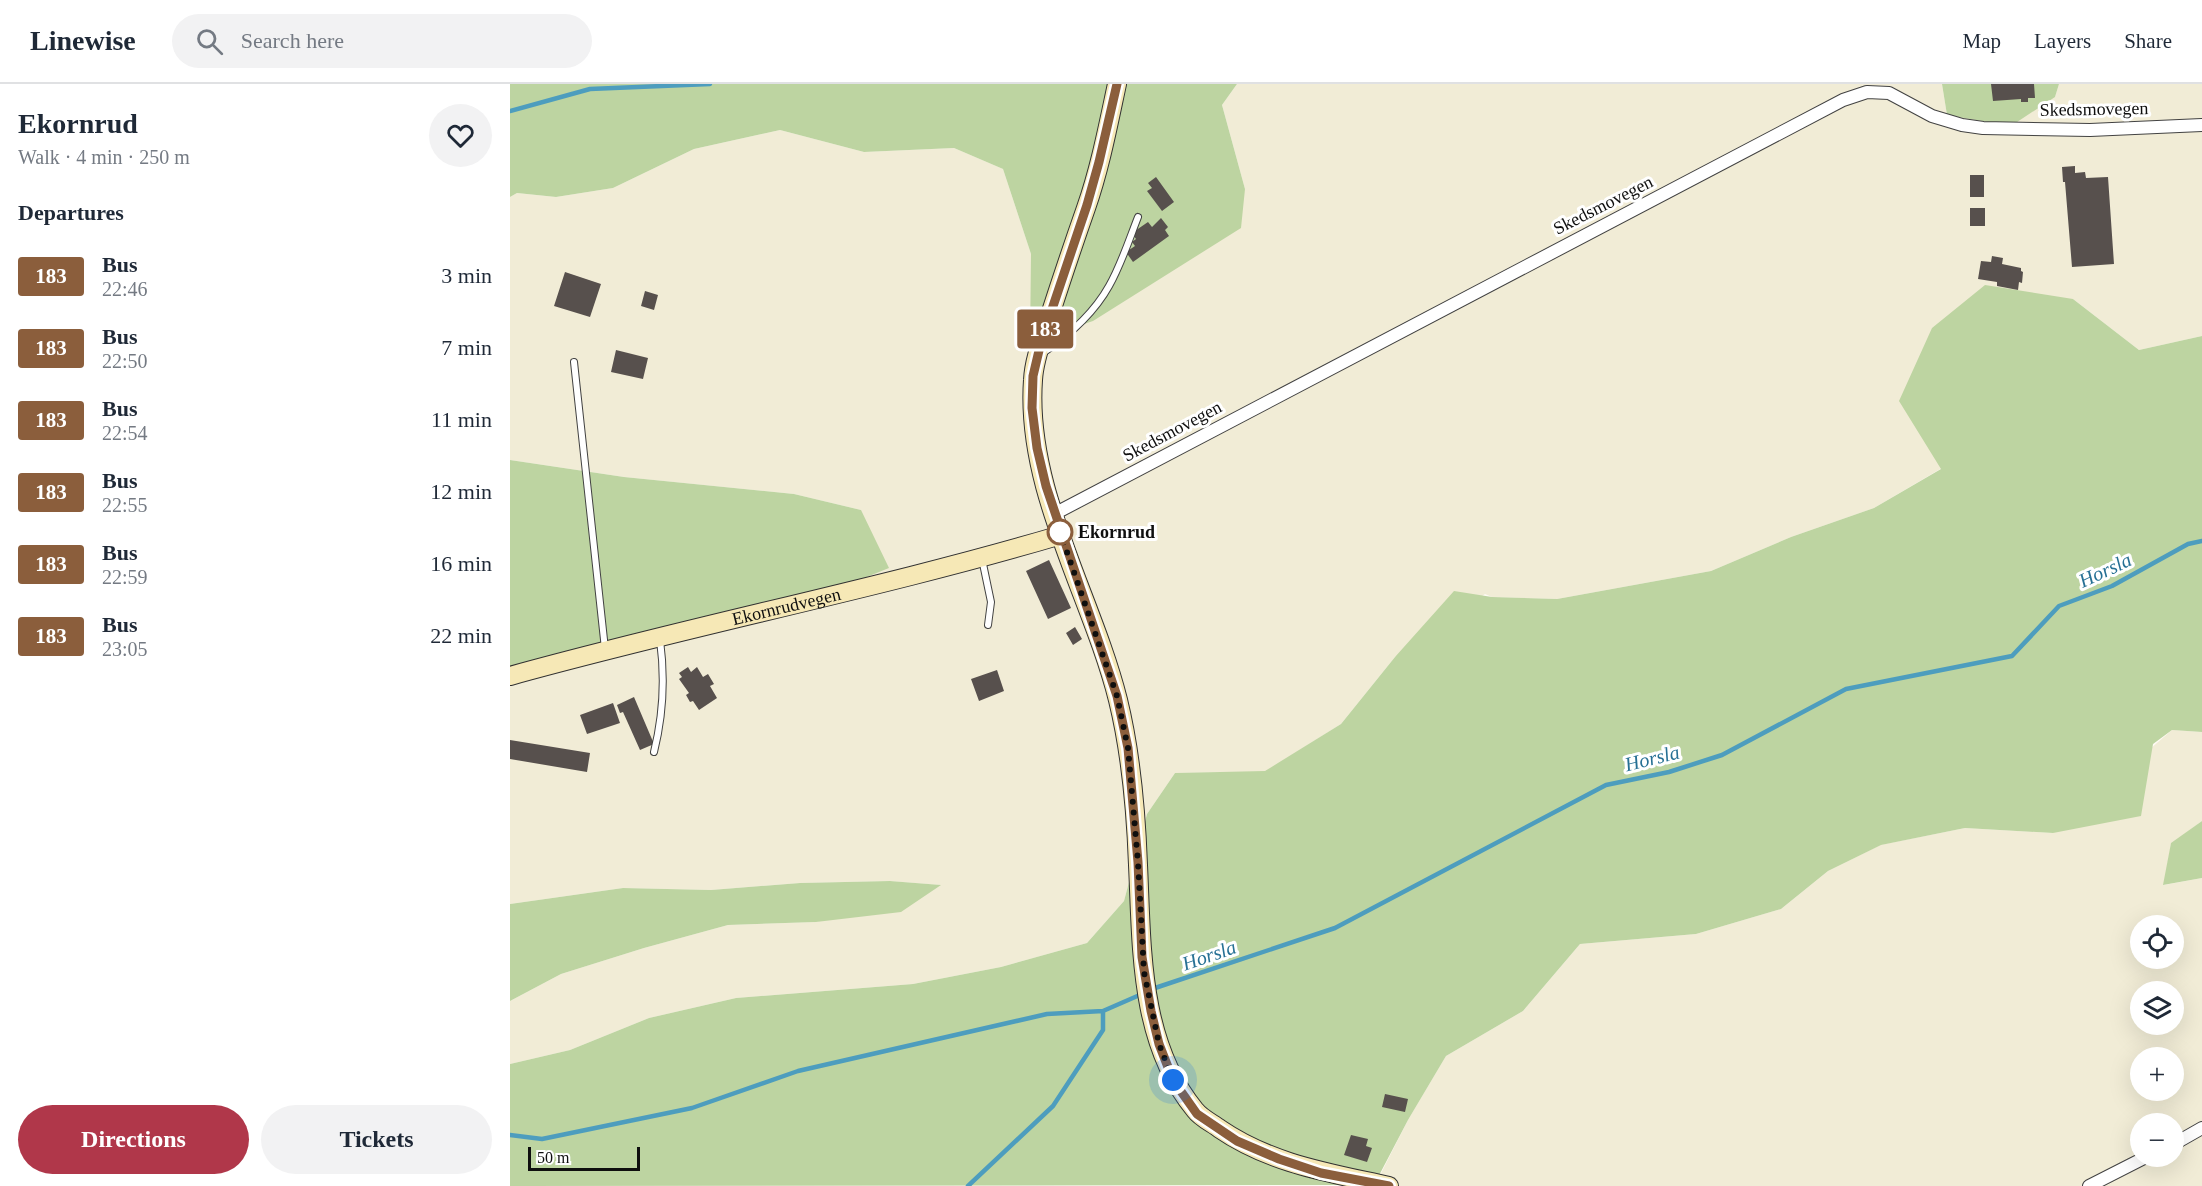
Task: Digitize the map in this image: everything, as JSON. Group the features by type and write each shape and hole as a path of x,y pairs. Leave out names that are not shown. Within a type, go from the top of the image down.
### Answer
{"main road":[{"path":"1117,84 1093,184 1033,376 1032,408 1037,448 1054,514 1117,696 1128,748 1138,862 1144,972 1159,1044 1173,1080 1197,1114 1237,1141 1279,1159 1321,1173 1389,1186"},
{"name":"Ekornrudvegen","path":"510,676 659,636 982,558 1061,535"}],"street":[{"name":"Skedsmovegen","path":"1054,514 1804,119 1872,88 1889,93 1932,116 1962,125 1983,128 2090,130 2202,125"},
{"path":"2184,1138 2202,1128"},
{"path":"2089,1186 2130,1165"}],"lane":[{"path":"1038,357 1056,344 1097,305 1113,278 1138,217"},
{"path":"574,362 605,650"},
{"path":"982,558 992,602 988,625"},
{"path":"654,752 662,694 662,657 659,636"}],"shaded area":[{"path":"1237,84 1942,84 1947,115 2055,97 2059,84 2202,84 2202,336 2139,350 2073,299 1942,468 1874,508 1791,537 1711,571 1557,599 1492,597 1485,594 1395,657 1341,724 1265,772 1175,773 1147,814 1124,901 1087,943 1001,967 913,984 736,998 649,1018 570,1050 510,1064 510,1001 561,974 728,925 816,922 940,885 890,881 800,883 711,890 623,888 510,904 510,681 861,510 794,494 624,477 510,460 510,197 517,193 556,197 613,188 694,149 780,130 864,152 954,148 1003,169 1031,254 1031,342 1245,189 1222,105"},
{"path":"2172,730 2202,732 2202,821 2171,844 2164,885 2202,878 2202,1186 2097,1186 2089,1183 2081,1186 1370,1186 1375,1185 1408,1120 1446,1056 1523,1011 1580,944 1696,934 1781,909 1828,871 1880,845 1965,828 2053,833"}],"green space":[{"path":"510,84 1237,84 1222,105 1245,189 1241,228 1093,321 1030,342 1031,254 1003,169 954,148 864,152 780,130 694,149 613,188 556,197 517,193 510,197"},
{"path":"1942,84 2059,84 2055,97 2011,126 1947,115"},
{"path":"1985,285 2073,299 2139,350 2202,336 2202,732 2172,730 2153,744 2141,816 2053,833 1965,828 1881,845 1828,871 1781,909 1696,934 1580,944 1523,1011 1446,1056 1408,1120 1374,1185 510,1186 510,1064 570,1050 649,1018 736,998 913,984 1001,967 1087,943 1124,901 1147,814 1175,773 1265,771 1341,724 1395,657 1454,591 1492,597 1557,599 1711,571 1791,537 1874,508 1941,469 1899,401 1932,328"},
{"path":"510,460 624,477 794,494 861,510 889,568 807,601 510,681"},
{"path":"2202,821 2202,878 2163,885 2171,843"},
{"path":"890,881 941,885 901,912 816,922 728,925 561,974 510,1001 510,904 623,888 711,890 800,883"}],"building":[{"path":"1991,84 2034,84 2035,98 2028,98 2028,102 2021,102 2021,99 1993,101"},
{"path":"2075,166 2075,173 2085,172 2086,178 2108,177 2114,264 2072,267 2062,167"},
{"path":"1970,175 1984,175 1984,197 1970,197"},
{"path":"1156,177 1174,202 1162,211 1147,191 1152,188 1148,183"},
{"path":"1970,208 1985,208 1985,226 1970,226"},
{"path":"1161,218 1168,227 1165,230 1169,236 1133,262 1126,252 1135,246 1132,242 1136,239 1132,233 1148,222 1152,227"},
{"path":"1992,256 2003,258 2002,264 2021,268 2022,283 2019,282 2018,290 1997,286 1997,282 1978,279 1981,261 1991,262"},
{"path":"565,272 601,284 590,317 554,306"},
{"path":"645,291 658,295 654,310 641,306"},
{"path":"616,350 648,358 643,379 611,372"},
{"path":"1049,560 1071,608 1048,619 1026,571"},
{"path":"1075,627 1082,639 1073,645 1066,633"},
{"path":"688,667 691,672 697,667 703,677 708,674 714,684 710,686 717,698 699,710 693,701 690,702 686,695 689,693 679,679 682,677 679,673"},
{"path":"997,670 1004,691 979,701 971,679"},
{"path":"634,697 654,744 640,750 623,712 620,713 617,705"},
{"path":"613,703 620,723 587,734 580,715"},
{"path":"510,740 590,753 587,772 510,759"},
{"path":"1385,1094 1408,1099 1405,1112 1382,1107"},
{"path":"1351,1135 1368,1139 1366,1146 1372,1148 1367,1162 1344,1155"}],"waterway":[{"path":"510,111 590,89 710,84"},
{"name":"Horsla","path":"1152,989 1335,928 1606,785 1669,772 1722,755 1846,689 2012,656 2059,606 2112,586 2188,544 2202,541"},
{"path":"510,1135 542,1139 692,1108 798,1071 1047,1014 1103,1011 1142,994"},
{"path":"968,1186 1053,1106 1103,1030 1103,1011"}],"bus line":[{"name":"183","path":"1117,84 1087,205 1041,342 1033,376 1032,408 1037,448 1046,486 1117,696 1128,748 1138,862 1142,957 1159,1044 1173,1080 1197,1114 1237,1141 1279,1159 1321,1173 1389,1186"}],"place":[{"name":"Ekornrud","path":"1060,532"}],"route":[{"path":"1060,532 1078,578 1117,696 1128,748 1138,862 1144,972 1159,1044 1173,1080"}]}
